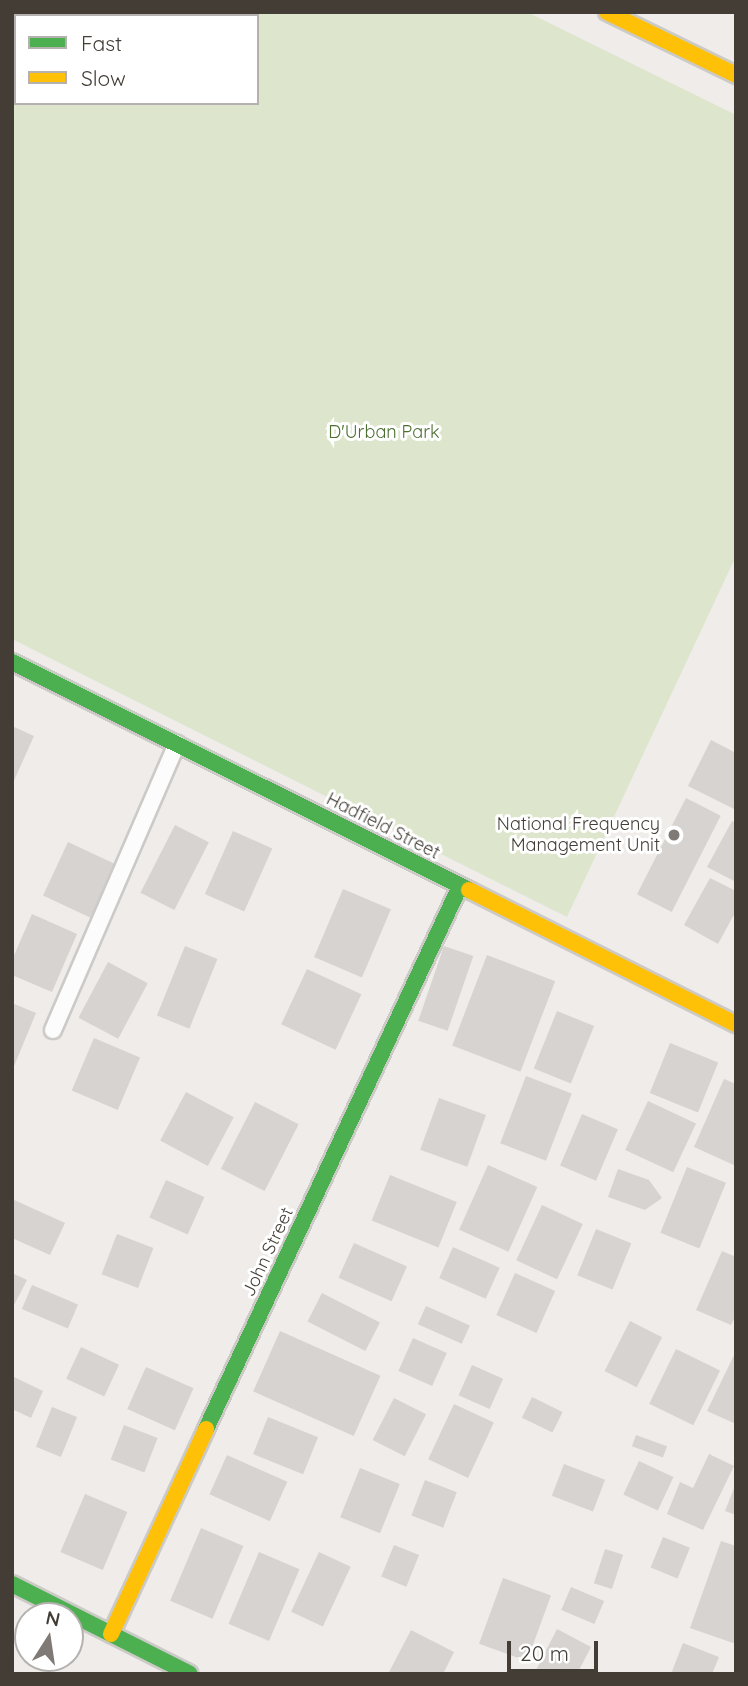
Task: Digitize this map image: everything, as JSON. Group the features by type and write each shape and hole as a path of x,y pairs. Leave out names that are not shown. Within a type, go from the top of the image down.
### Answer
{"street":[{"path":"607,12 736,75"},
{"name":"Hadfield Street","path":"12,662 736,1024"},
{"name":"John Street","path":"111,1634 460,886"},
{"path":"12,1584 190,1674"}],"lane":[{"path":"53,1030 177,744"}],"green space":[{"name":"D'Urban Park","path":"12,12 527,12 736,115 736,556 567,917 12,639"}],"building":[{"path":"12,726 34,736 12,785"},
{"path":"711,740 736,753 736,810 688,786"},
{"path":"686,798 721,816 672,912 637,894"},
{"path":"732,821 736,823 736,882 707,867"},
{"path":"175,825 209,842 174,910 140,893"},
{"path":"233,831 272,848 244,912 205,894"},
{"path":"68,842 121,867 97,920 43,895"},
{"path":"710,878 736,891 736,911 718,944 684,925"},
{"path":"343,889 391,909 362,977 314,957"},
{"path":"32,914 77,934 52,992 12,975 12,960"},
{"path":"185,946 217,959 189,1029 157,1016"},
{"path":"444,946 473,956 448,1031 418,1021"},
{"path":"487,955 555,981 520,1072 452,1046"},
{"path":"108,962 148,983 118,1039 78,1018"},
{"path":"307,969 361,994 336,1050 281,1024"},
{"path":"12,1003 36,1013 12,1071"},
{"path":"557,1011 594,1026 571,1083 534,1068"},
{"path":"94,1038 140,1058 118,1110 72,1090"},
{"path":"670,1043 718,1062 698,1113 650,1093"},
{"path":"526,1076 572,1094 546,1161 500,1143"},
{"path":"724,1079 736,1084 736,1166 694,1147"},
{"path":"186,1092 234,1117 208,1166 160,1141"},
{"path":"439,1098 486,1115 467,1167 420,1150"},
{"path":"648,1101 696,1123 673,1172 625,1150"},
{"path":"255,1102 299,1124 265,1191 221,1169"},
{"path":"582,1114 618,1129 596,1181 560,1166"},
{"path":"488,1165 537,1187 508,1252 459,1230"},
{"path":"687,1167 726,1183 699,1249 660,1233"},
{"path":"618,1169 649,1180 662,1198 645,1210 608,1197"},
{"path":"390,1175 457,1202 438,1247 372,1220"},
{"path":"166,1180 204,1197 188,1235 149,1217"},
{"path":"12,1199 65,1223 50,1255 12,1238"},
{"path":"542,1205 583,1224 557,1279 516,1260"},
{"path":"596,1229 631,1243 613,1290 577,1275"},
{"path":"117,1234 153,1248 138,1288 102,1274"},
{"path":"354,1243 407,1267 392,1301 339,1278"},
{"path":"453,1247 500,1268 486,1299 439,1278"},
{"path":"722,1251 736,1257 736,1315 731,1325 696,1310"},
{"path":"12,1273 27,1280 12,1309"},
{"path":"515,1273 555,1291 536,1333 496,1315"},
{"path":"32,1285 78,1305 68,1328 22,1309"},
{"path":"322,1293 380,1323 365,1351 307,1322"},
{"path":"426,1306 470,1326 462,1344 418,1324"},
{"path":"630,1321 662,1337 637,1387 605,1371"},
{"path":"280,1331 380,1376 354,1436 253,1391"},
{"path":"413,1338 447,1353 432,1386 398,1371"},
{"path":"81,1347 119,1365 104,1396 66,1379"},
{"path":"676,1349 720,1370 693,1425 649,1404"},
{"path":"736,1351 736,1424 707,1411"},
{"path":"472,1365 503,1379 490,1409 459,1395"},
{"path":"146,1367 194,1388 175,1430 127,1409"},
{"path":"12,1376 43,1391 31,1418 12,1409"},
{"path":"532,1397 563,1412 552,1433 522,1418"},
{"path":"394,1398 426,1414 405,1456 373,1440"},
{"path":"454,1404 494,1423 468,1478 428,1459"},
{"path":"52,1407 77,1417 61,1457 36,1447"},
{"path":"268,1417 318,1437 303,1474 253,1454"},
{"path":"124,1425 158,1438 144,1472 111,1460"},
{"path":"636,1435 667,1446 663,1458 632,1446"},
{"path":"709,1454 734,1466 703,1530 667,1514 680,1482 693,1488"},
{"path":"227,1455 287,1482 270,1521 210,1494"},
{"path":"639,1461 673,1477 658,1511 623,1495"},
{"path":"564,1464 605,1480 593,1512 552,1496"},
{"path":"360,1468 400,1484 380,1533 340,1517"},
{"path":"425,1480 457,1492 443,1528 411,1515"},
{"path":"736,1483 736,1515 725,1511"},
{"path":"85,1494 127,1512 103,1570 60,1552"},
{"path":"201,1528 243,1546 212,1619 170,1601"},
{"path":"663,1537 690,1548 678,1578 651,1568"},
{"path":"721,1541 736,1546 736,1644 690,1628"},
{"path":"394,1545 419,1555 406,1587 381,1577"},
{"path":"605,1549 623,1555 612,1589 594,1583"},
{"path":"259,1552 300,1569 269,1641 229,1624"},
{"path":"319,1552 351,1567 323,1627 291,1612"},
{"path":"503,1578 551,1595 527,1661 479,1644"},
{"path":"571,1587 604,1601 594,1624 561,1610"},
{"path":"557,1629 591,1647 577,1674 535,1672"},
{"path":"411,1630 454,1652 443,1674 388,1674"},
{"path":"683,1643 719,1657 712,1674 671,1674"}],"traffic: fast":[{"path":"12,662 469,890"},
{"path":"206,1429 460,886"},
{"path":"12,1584 190,1674"}],"traffic: slow":[{"path":"607,12 736,75"},
{"path":"469,890 736,1024"},
{"path":"111,1634 206,1429"}],"place":[{"name":"National Frequency Management Unit","path":"674,835"}]}
